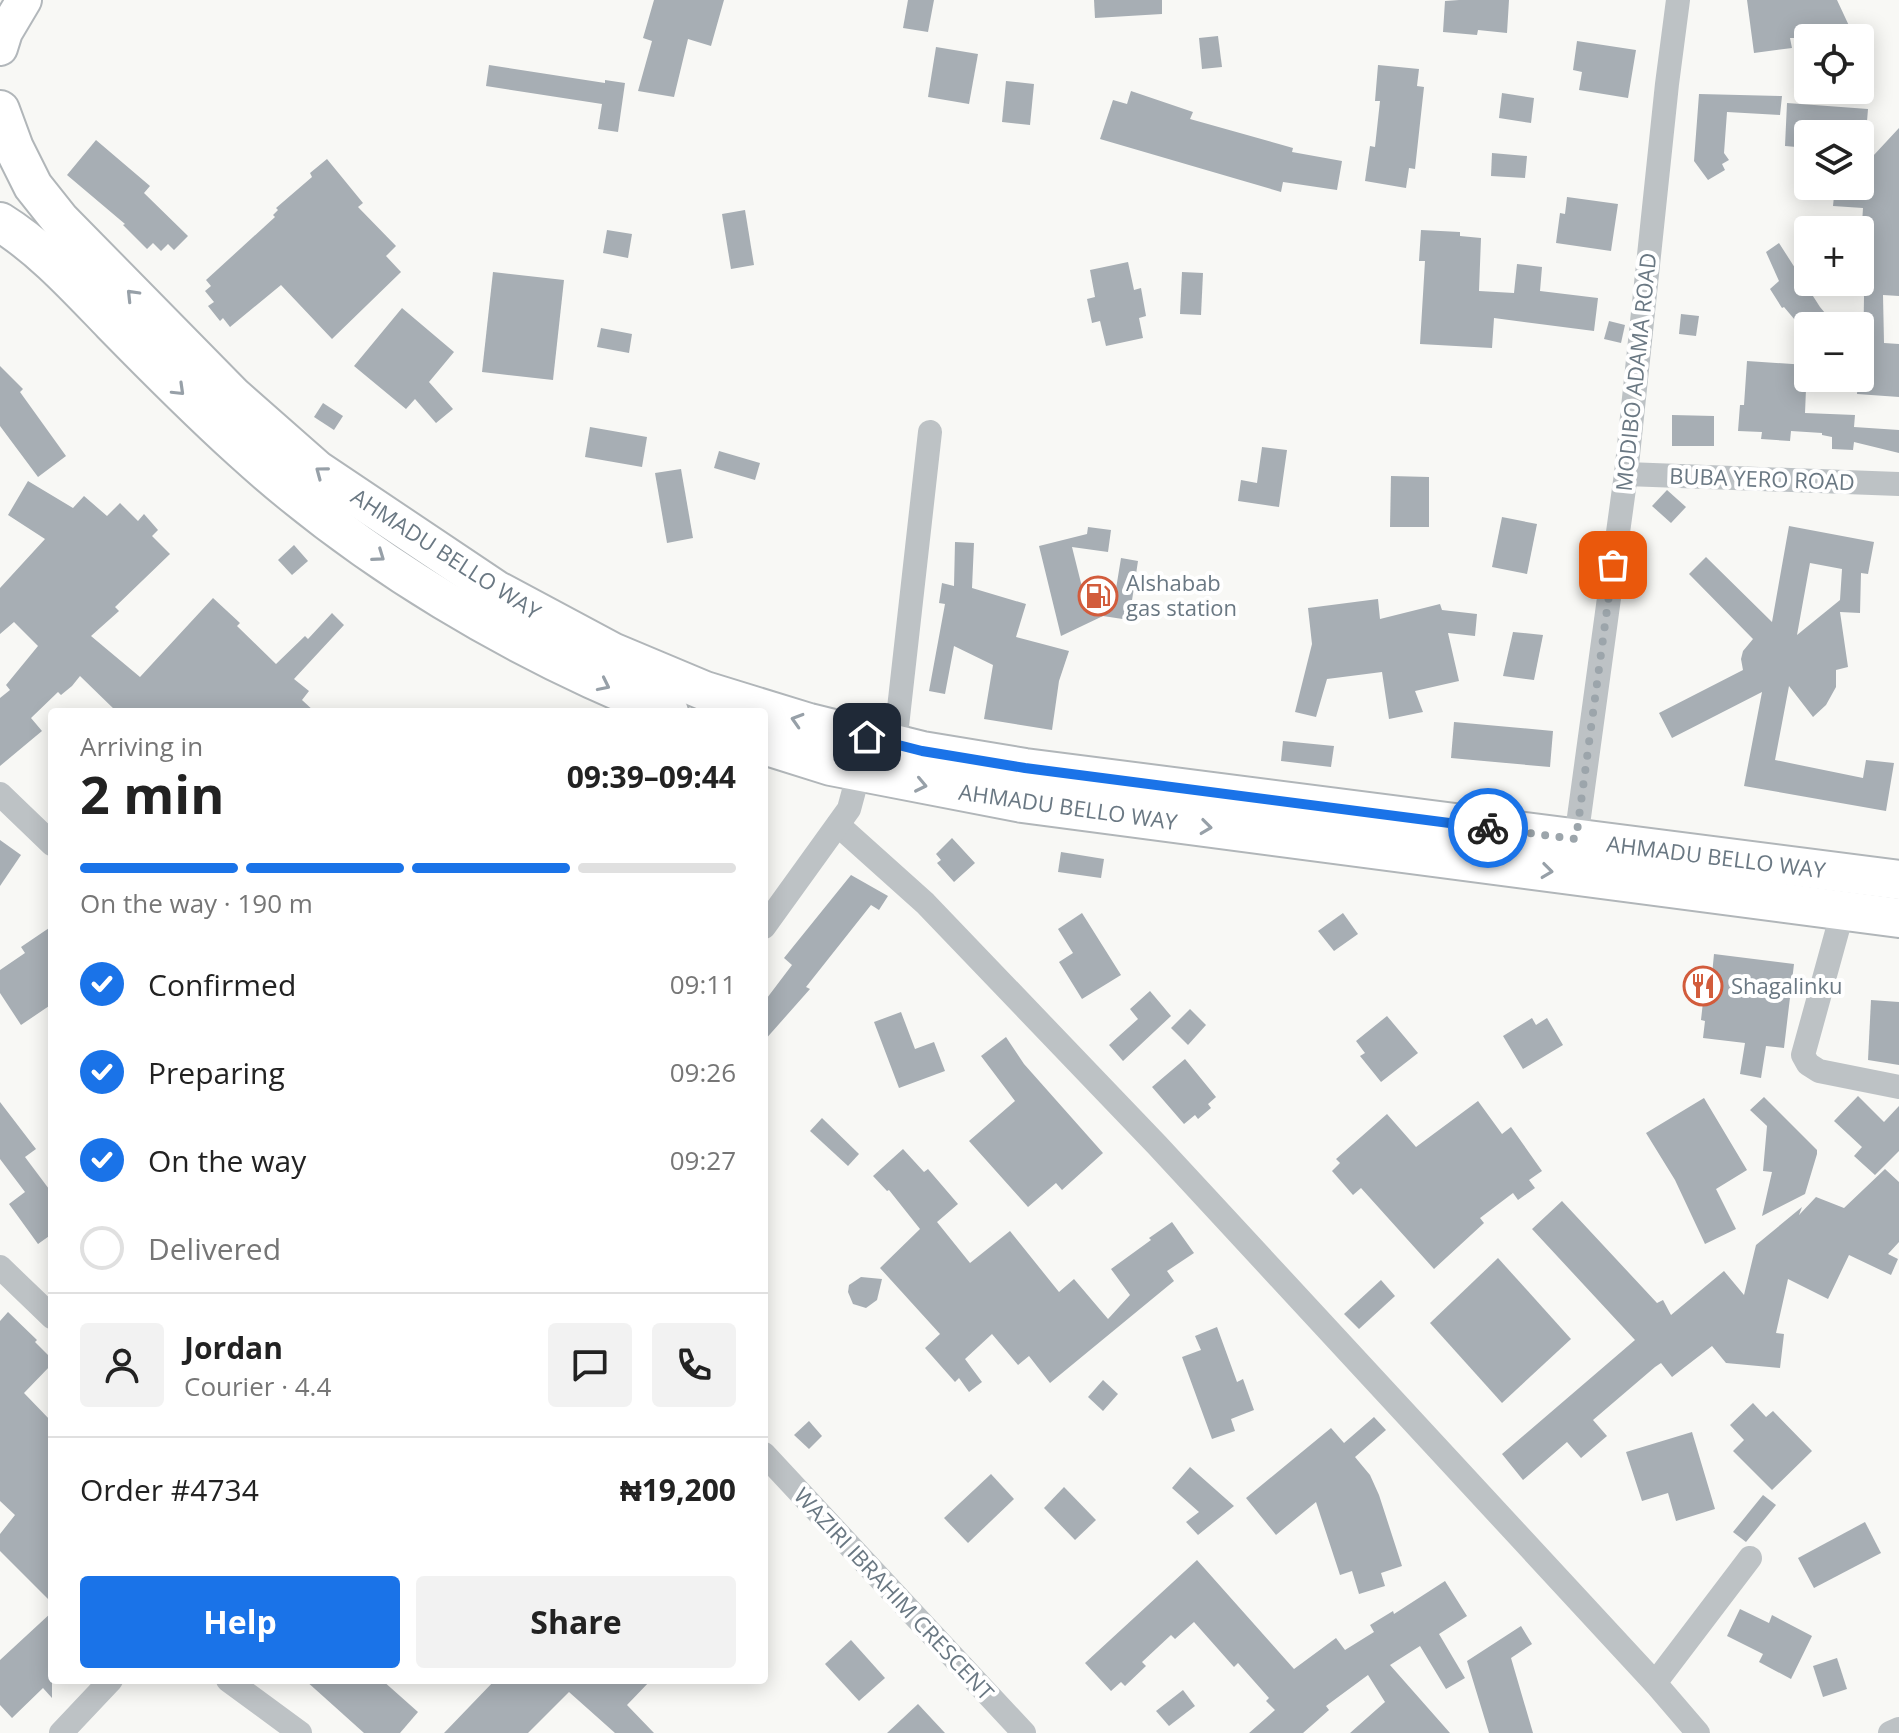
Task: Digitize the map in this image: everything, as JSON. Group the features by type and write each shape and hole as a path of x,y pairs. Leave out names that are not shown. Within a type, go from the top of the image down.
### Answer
{"main road":[{"path":"0,48 5,32 24,0"},
{"name":"AHMADU BELLO WAY","path":"0,110 33,186 60,220 233,396 317,470 515,603 612,652 705,691 760,708"},
{"name":"AHMADU BELLO WAY","path":"0,222 55,266 244,452 326,520 416,582 505,635 615,690 659,708"},
{"name":"AHMADU BELLO WAY","path":"768,710 895,744 1025,768 1899,880"},
{"name":"AHMADU BELLO WAY","path":"768,746 831,766 1022,803 1899,918"}],"street":[{"name":"MODIBO ADAMA ROAD","path":"1576,839 1626,474 1678,0"},
{"path":"895,744 930,432"},
{"name":"BUBA YERO ROAD","path":"1626,474 1899,484"},
{"path":"768,921 849,809 859,772"},
{"path":"0,794 48,840"},
{"path":"838,825 925,903 1157,1145 1698,1733"},
{"path":"1843,910 1803,1055 1808,1064 1819,1071 1899,1087"},
{"path":"0,1267 48,1313"},
{"name":"WAZIRI IBRAHIM CRESCENT","path":"768,1458 1024,1733"},
{"path":"1655,1683 1750,1558"},
{"path":"61,1733 107,1684"},
{"path":"233,1684 300,1733"},
{"path":"1890,1733 1899,1729"}],"building":[{"path":"654,0 724,0 711,46 688,39 674,97 638,91 652,41 643,38"},
{"path":"908,0 934,0 928,32 903,28"},
{"path":"1094,0 1162,0 1162,14 1095,18"},
{"path":"1509,0 1507,33 1478,30 1477,35 1443,32 1445,1"},
{"path":"1747,0 1837,0 1848,24 1794,24 1794,38 1790,38 1792,48 1754,53"},
{"path":"1218,36 1222,67 1202,69 1199,38"},
{"path":"1577,41 1636,50 1628,98 1579,90 1582,72 1573,70"},
{"path":"936,47 978,54 969,104 928,97"},
{"path":"489,65 605,83 605,80 625,83 618,132 598,129 602,104 486,86"},
{"path":"1378,65 1419,69 1417,86 1424,87 1415,169 1409,168 1406,188 1365,181 1370,146 1375,147 1380,101 1375,101"},
{"path":"1006,81 1034,84 1030,125 1002,122"},
{"path":"1131,91 1193,112 1190,119 1293,148 1292,152 1342,161 1337,190 1283,182 1281,192 1100,139 1113,100 1127,104"},
{"path":"1502,93 1534,98 1531,123 1499,118"},
{"path":"1699,94 1782,96 1780,115 1727,112 1724,153 1729,160 1722,164 1725,170 1708,180 1694,161"},
{"path":"1787,103 1868,109 1867,120 1794,120 1794,147 1785,146"},
{"path":"1899,128 1899,296 1883,295 1884,343 1899,344 1899,397 1857,394 1874,392 1874,312 1864,312 1864,296 1874,296 1874,216 1863,216 1863,208 1833,206 1834,200 1874,200 1874,155"},
{"path":"96,140 150,186 144,193 188,236 174,250 168,244 161,251 153,243 147,249 125,224 67,175"},
{"path":"1492,153 1527,156 1525,178 1491,176"},
{"path":"327,159 363,203 358,207 396,246 386,256 401,272 332,339 281,285 230,327 223,318 220,321 208,306 214,302 205,291 211,286 206,280 275,217 276,208 312,177 310,173"},
{"path":"1567,197 1618,204 1611,251 1556,243 1560,213 1565,214"},
{"path":"745,210 754,265 731,269 722,214"},
{"path":"607,230 632,234 628,258 603,253"},
{"path":"1421,230 1460,232 1460,236 1481,238 1479,291 1514,293 1517,264 1542,267 1540,291 1598,298 1594,331 1494,318 1492,348 1420,344 1425,261 1419,261"},
{"path":"1779,243 1794,266 1794,296 1813,296 1824,312 1794,312 1794,319 1782,308 1770,289 1779,281 1766,252"},
{"path":"1128,262 1134,290 1141,288 1146,316 1139,318 1143,338 1106,346 1100,321 1092,323 1087,299 1095,297 1090,270"},
{"path":"493,272 564,280 553,380 482,372"},
{"path":"1182,272 1203,273 1201,315 1180,314"},
{"path":"402,308 454,352 429,382 453,409 436,423 415,399 406,409 354,366"},
{"path":"1681,314 1699,316 1696,336 1679,334"},
{"path":"1609,321 1625,325 1621,343 1604,339"},
{"path":"601,328 632,334 629,353 597,347"},
{"path":"1747,361 1794,364 1794,392 1806,392 1805,413 1855,415 1854,427 1899,430 1899,453 1854,442 1853,450 1832,449 1832,437 1822,433 1791,431 1790,441 1761,439 1762,432 1738,431 1740,405 1744,405"},
{"path":"0,366 23,389 20,392 66,456 38,477 0,426"},
{"path":"323,403 343,416 334,430 314,417"},
{"path":"1672,415 1714,416 1714,446 1672,446"},
{"path":"590,427 647,437 642,467 585,457"},
{"path":"1262,447 1287,450 1279,507 1238,501 1241,480 1257,483"},
{"path":"719,451 760,463 755,480 714,468"},
{"path":"681,469 693,538 667,543 655,473"},
{"path":"1391,476 1429,477 1429,527 1390,527"},
{"path":"28,481 73,508 84,496 107,516 120,503 138,521 144,514 158,530 152,536 170,554 115,607 119,611 91,636 140,677 213,598 276,664 305,636 308,639 332,613 344,625 294,679 309,691 302,700 311,708 113,708 80,676 31,718 42,731 0,766 0,698 10,690 6,685 38,646 14,622 0,634 0,588 45,539 8,515"},
{"path":"1667,490 1686,507 1671,523 1652,506"},
{"path":"1502,517 1537,524 1527,574 1492,567"},
{"path":"1789,526 1874,542 1868,574 1861,573 1860,613 1840,612 1848,667 1836,670 1836,687 1826,705 1813,717 1789,686 1775,760 1863,778 1866,760 1894,763 1886,811 1744,786 1762,692 1672,738 1659,713 1743,670 1743,651 1753,639 1689,574 1706,557 1772,622","holes":["1810,563 1842,569 1840,600 1797,635"]},
{"path":"1088,527 1111,530 1108,552 1072,547 1083,591 1115,595 1121,558 1138,561 1129,620 1103,616 1061,636 1039,546 1087,534"},
{"path":"955,542 974,543 972,588 1026,604 1016,637 1069,651 1059,681 1052,730 984,719 993,665 954,646 945,694 929,691 945,604 939,603 942,583 954,586"},
{"path":"294,545 308,561 292,575 278,560"},
{"path":"1378,599 1380,619 1440,604 1442,610 1477,614 1475,636 1448,633 1459,681 1415,691 1423,712 1389,719 1382,672 1327,679 1316,717 1295,712 1312,644 1308,608"},
{"path":"1513,632 1543,635 1534,680 1503,676"},
{"path":"1454,722 1553,731 1550,767 1451,758"},
{"path":"1283,741 1334,746 1331,767 1281,761"},
{"path":"952,838 975,863 954,882 937,863 941,860 936,854"},
{"path":"0,840 21,855 0,886"},
{"path":"1061,852 1104,859 1101,878 1058,872"},
{"path":"851,875 888,896 879,910 871,905 806,987 810,989 768,1036 768,997 792,965 784,958"},
{"path":"1082,913 1121,975 1082,999 1059,962 1073,953 1058,929"},
{"path":"1343,913 1358,934 1334,951 1318,931"},
{"path":"48,929 48,1007 21,1025 0,993 0,970 25,953 21,947"},
{"path":"1714,954 1794,964 1784,1048 1766,1046 1761,1078 1740,1074 1745,1043 1703,1038 1705,1021 1701,1020 1705,984 1711,985"},
{"path":"1150,991 1171,1016 1123,1061 1109,1045 1138,1019 1130,1009"},
{"path":"1871,1000 1899,1002 1899,1065 1868,1060"},
{"path":"1190,1009 1206,1025 1188,1045 1171,1028"},
{"path":"901,1012 915,1049 934,1042 945,1071 899,1088 874,1022"},
{"path":"1387,1016 1418,1053 1381,1082 1360,1056 1365,1053 1356,1041"},
{"path":"1532,1018 1536,1025 1547,1018 1563,1045 1523,1069 1503,1036"},
{"path":"1006,1037 1024,1064 1103,1153 1062,1190 1056,1183 1028,1207 969,1141 1015,1101 981,1056"},
{"path":"1185,1059 1216,1097 1208,1104 1211,1108 1198,1119 1195,1115 1184,1124 1152,1087"},
{"path":"1858,1096 1884,1122 1899,1106 1899,1151 1875,1175 1854,1156 1862,1147 1834,1121"},
{"path":"1764,1097 1817,1150 1817,1154 1805,1194 1762,1216 1772,1172 1763,1171 1767,1126 1750,1110"},
{"path":"1704,1098 1747,1170 1716,1189 1736,1229 1705,1244 1675,1180 1646,1133"},
{"path":"1478,1101 1502,1134 1511,1127 1542,1171 1529,1180 1535,1188 1518,1200 1513,1193 1480,1218 1484,1223 1434,1269 1361,1188 1353,1195 1332,1171 1340,1163 1336,1159 1387,1114 1416,1147"},
{"path":"0,1102 36,1149 25,1157 48,1188 48,1237 38,1244 9,1204 25,1192 0,1159"},
{"path":"822,1118 859,1154 848,1166 810,1131"},
{"path":"903,1149 924,1172 928,1169 958,1204 937,1222 970,1263 1010,1231 1059,1292 1074,1279 1108,1319 1130,1295 1111,1269 1151,1240 1149,1238 1172,1222 1194,1253 1167,1271 1174,1281 1050,1383 1029,1356 1018,1365 992,1334 965,1359 982,1382 969,1392 959,1378 955,1382 925,1348 940,1334 880,1268 920,1229 889,1190 873,1176"},
{"path":"1885,1169 1899,1182 1899,1242 1888,1254 1898,1259 1891,1275 1849,1255 1828,1299 1788,1279 1776,1333 1784,1334 1780,1368 1726,1363 1712,1346 1672,1377 1661,1363 1593,1420 1607,1436 1581,1458 1567,1442 1523,1480 1502,1454 1635,1340 1532,1229 1562,1201 1657,1303 1663,1300 1671,1315 1724,1271 1744,1295 1756,1245 1802,1207 1799,1215 1816,1197 1844,1208"},
{"path":"1498,1258 1571,1339 1502,1403 1430,1323"},
{"path":"861,1277 882,1279 877,1300 866,1308 853,1304 848,1292 849,1285"},
{"path":"1381,1280 1395,1296 1359,1329 1344,1314"},
{"path":"8,1312 48,1355 48,1368 24,1393 48,1418 48,1599 0,1551 0,1534 15,1515 0,1501 0,1321"},
{"path":"1217,1327 1237,1382 1243,1379 1254,1410 1231,1419 1235,1431 1212,1439 1182,1357 1201,1350 1195,1336"},
{"path":"1103,1380 1118,1394 1103,1411 1088,1397"},
{"path":"1753,1403 1766,1417 1773,1411 1812,1451 1772,1490 1733,1451 1744,1440 1730,1425"},
{"path":"1374,1417 1386,1430 1355,1457 1370,1475 1379,1495 1402,1566 1381,1573 1385,1586 1359,1594 1352,1571 1340,1575 1316,1502 1276,1535 1246,1498 1331,1428 1344,1443"},
{"path":"809,1421 822,1436 809,1449 794,1435"},
{"path":"1692,1432 1715,1509 1676,1521 1668,1493 1642,1501 1626,1452"},
{"path":"1190,1467 1234,1506 1198,1535 1186,1522 1199,1512 1172,1488"},
{"path":"991,1474 1014,1499 968,1543 944,1518"},
{"path":"1064,1487 1096,1520 1075,1540 1044,1508"},
{"path":"1763,1495 1776,1505 1746,1542 1733,1532"},
{"path":"1865,1522 1881,1553 1814,1588 1798,1558"},
{"path":"1197,1560 1294,1669 1336,1638 1345,1650 1374,1632 1370,1625 1393,1611 1394,1614 1445,1581 1467,1616 1439,1634 1465,1678 1446,1689 1420,1646 1390,1665 1450,1733 1350,1733 1385,1702 1368,1675 1326,1706 1329,1710 1303,1733 1249,1733 1275,1710 1266,1701 1269,1698 1238,1663 1234,1667 1194,1622 1175,1639 1171,1635 1142,1662 1146,1666 1125,1686 1121,1682 1111,1691 1085,1663"},
{"path":"1740,1609 1769,1623 1772,1615 1812,1636 1791,1679 1759,1662 1763,1654 1727,1636"},
{"path":"48,1616 48,1684 52,1684 52,1698 43,1688 12,1718 0,1705 0,1660"},
{"path":"1521,1626 1532,1644 1511,1658 1533,1733 1489,1733 1467,1661"},
{"path":"851,1640 885,1678 859,1701 825,1664"},
{"path":"1837,1658 1847,1689 1823,1697 1813,1666"},
{"path":"309,1684 386,1684 418,1712 400,1733 364,1733"},
{"path":"491,1684 647,1684 627,1705 654,1733 615,1733 569,1692 528,1733 444,1733"},
{"path":"1183,1690 1195,1706 1169,1726 1156,1711"},
{"path":"918,1704 945,1733 887,1733"}],"way so far":[{"path":"1488,828 1576,839 1613,565"}],"place":[{"name":"Alshabab gas station","path":"1098,596"},
{"name":"Shagalinku","path":"1703,986"}],"route":[{"path":"867,737 922,751 1025,768 1488,828"}]}
